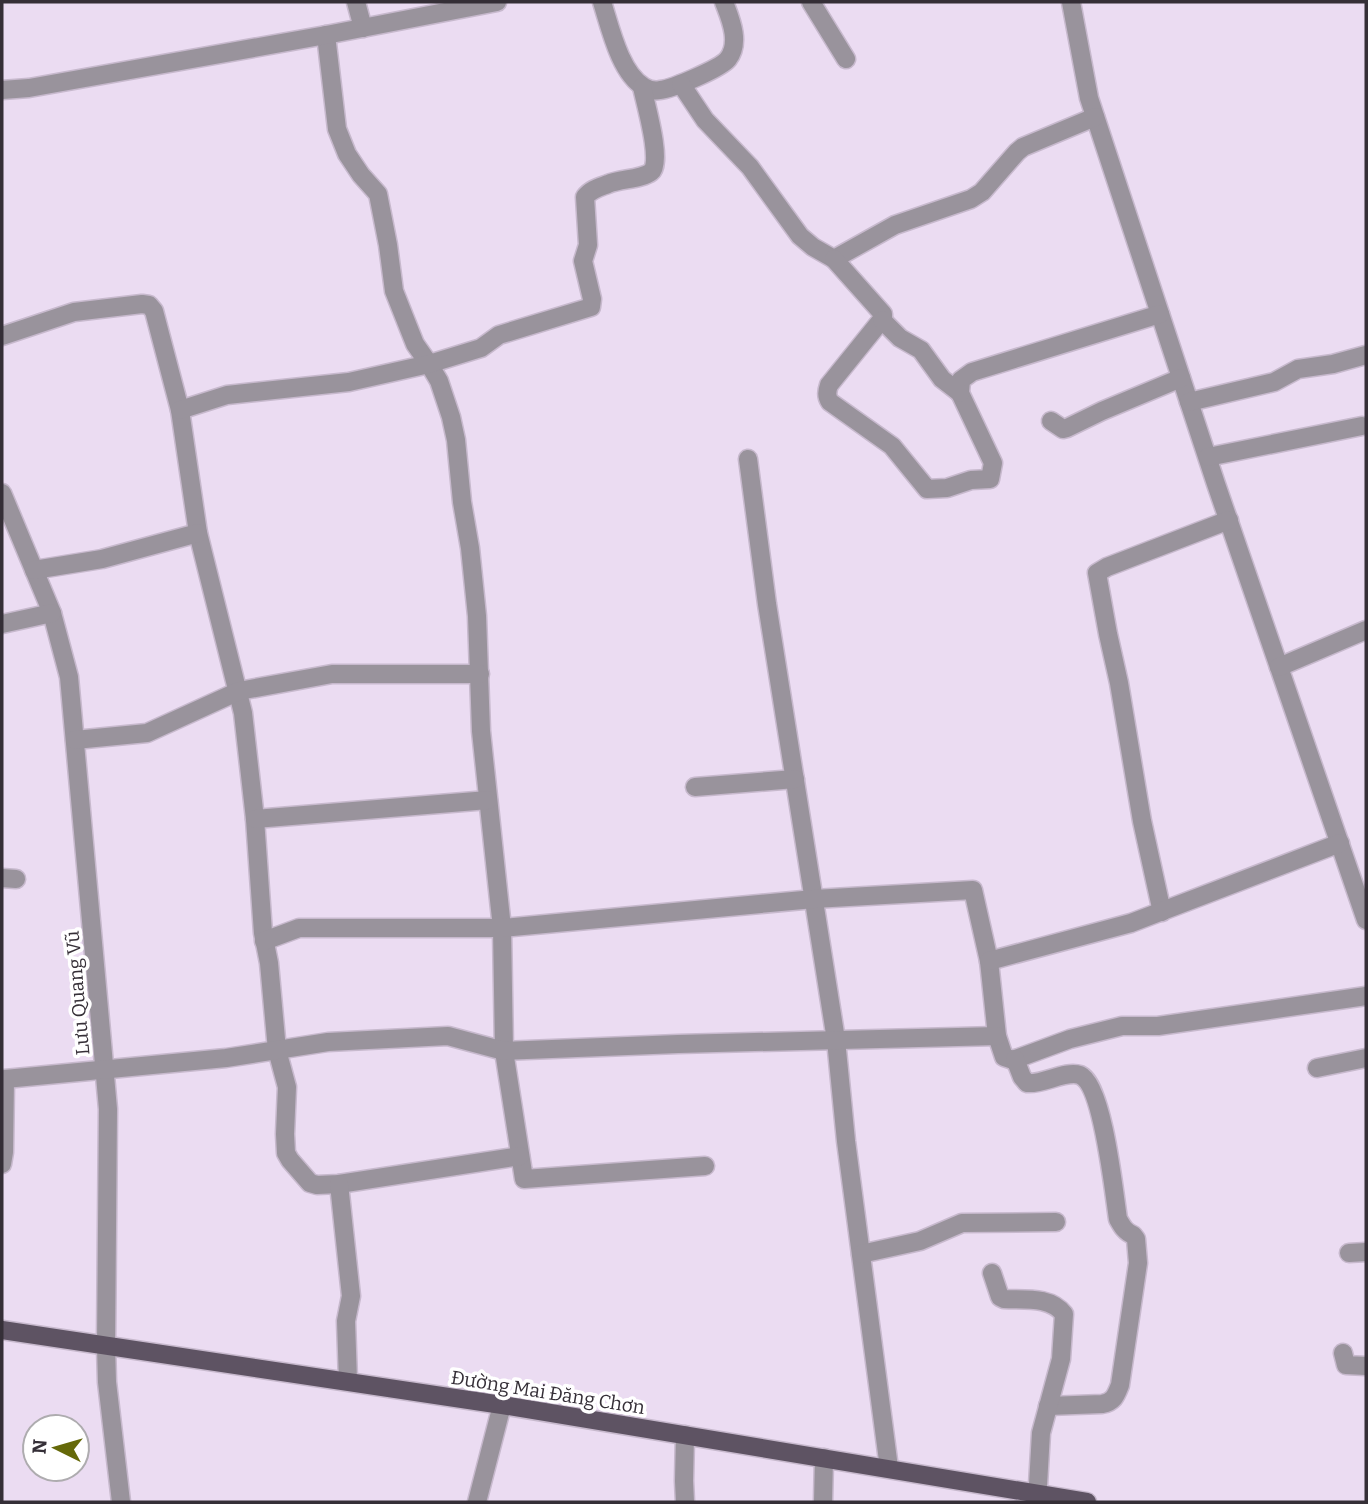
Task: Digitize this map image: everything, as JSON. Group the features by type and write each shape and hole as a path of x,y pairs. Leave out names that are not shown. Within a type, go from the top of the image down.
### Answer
{"main road":[{"name":"Đường Mai Đăng Chơn","path":"2,1330 502,1405 889,1468 1037,1498 1087,1502"}],"street":[{"path":"356,2 363,27"},
{"path":"2,90 29,88 497,2"},
{"path":"602,2 624,64 642,86 649,90 663,90 681,84 720,66 729,58 734,36 724,2"},
{"path":"811,2 846,59"},
{"path":"1070,2 1095,117 1366,920"},
{"path":"326,35 337,129 346,154 378,194 394,291 415,344 439,381 456,440 473,575 481,731 502,928 504,1051 524,1180 705,1166"},
{"path":"681,84 705,120 750,167 800,236 813,247 834,258 883,314 882,320 829,385 827,394 830,402 891,446 927,489 947,488 971,480 990,479 993,463 960,393 942,379 921,350 900,338 882,320"},
{"path":"180,410 228,395 349,382 429,363 481,348 499,335 591,307 592,299 583,261 588,245 585,197 589,192 616,181 649,174 655,166 655,148 642,86"},
{"path":"834,258 895,225 971,199 982,192 1023,147 1095,117"},
{"path":"2,336 74,312 142,304 149,305 154,311 180,410 198,533 239,691 249,757 264,941 269,963 277,1050 287,1087 285,1134 286,1153 290,1160 310,1183 317,1185 339,1184 520,1156"},
{"path":"960,393 961,380 972,372 1160,314"},
{"path":"1189,401 1274,382 1298,369 1333,364 1366,355"},
{"path":"1051,421 1063,429 1067,428 1181,377"},
{"path":"1208,457 1362,426"},
{"path":"748,459 767,604 836,1040 846,1141 889,1468"},
{"name":"Lưu Quang Vũ","path":"2,493 52,613 69,677 108,1109 107,1382 121,1502"},
{"path":"1162,912 1097,573 1229,520"},
{"path":"34,570 102,559 198,533"},
{"path":"2,624 52,613"},
{"path":"1279,667 1366,630"},
{"path":"75,740 146,733 239,691 332,674 480,674"},
{"path":"695,788 795,779"},
{"path":"255,819 488,800"},
{"path":"989,961 1131,923 1340,844"},
{"path":"264,941 299,928 502,928 814,899 973,890 989,961 997,1035 1004,1056 1013,1060 1070,1040 1122,1027 1158,1026 1366,996"},
{"path":"2,1164 5,1079 226,1058 328,1042 448,1036 504,1051 997,1035"},
{"path":"1317,1068 1366,1058"},
{"path":"1015,1059 1027,1083 1039,1083 1070,1074 1085,1079 1101,1118 1118,1219 1123,1228 1136,1239 1138,1263 1120,1385 1114,1399 1102,1404 1048,1406"},
{"path":"339,1184 351,1296 346,1321 348,1381"},
{"path":"861,1254 919,1241 962,1223 1056,1222"},
{"path":"992,1273 1000,1297 1050,1302 1064,1314 1061,1359 1041,1433 1037,1498"},
{"path":"1343,1353 1346,1365 1366,1366"},
{"path":"477,1502 502,1405"},
{"path":"685,1435 685,1502"},
{"path":"822,1502 824,1458"}]}
